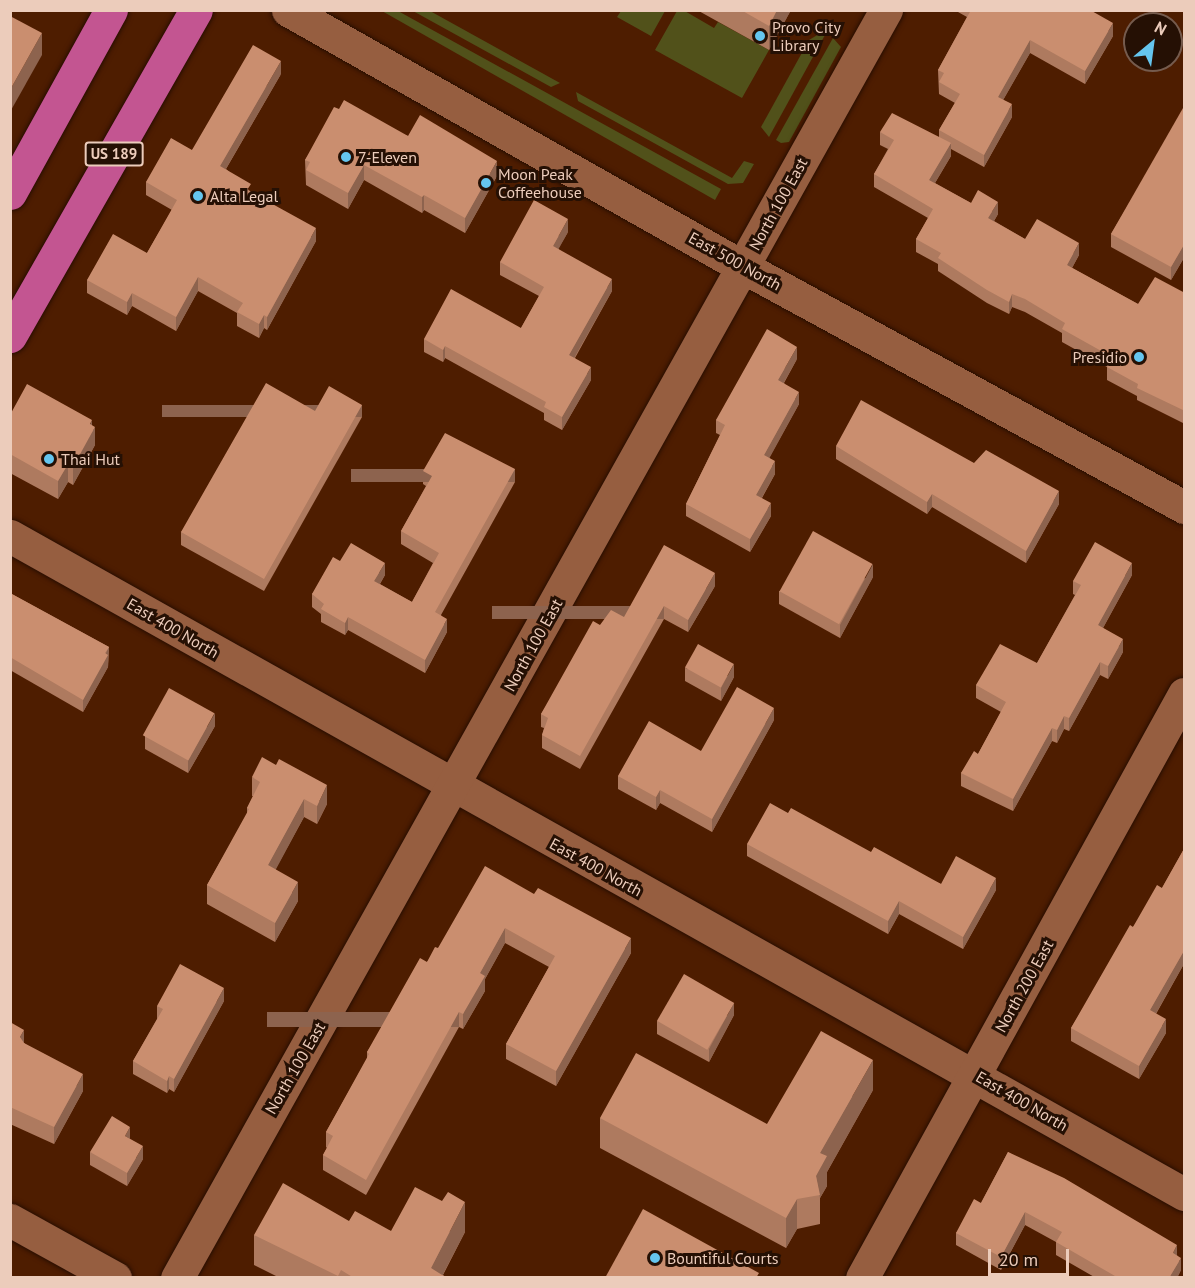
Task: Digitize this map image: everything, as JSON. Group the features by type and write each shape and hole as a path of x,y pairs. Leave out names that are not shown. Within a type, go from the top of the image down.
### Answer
{"highway":[{"path":"10,193 111,10"},
{"name":"US 189","path":"10,336 196,10"}],"street":[{"name":"East 500 North","path":"288,10 743,267 1185,507"},
{"name":"North 100 East","path":"177,1278 886,10"},
{"name":"East 400 North","path":"10,536 453,788 975,1074 1185,1194"},
{"name":"North 200 East","path":"862,1278 1185,694"},
{"path":"10,1220 115,1278"}],"shaded area":[{"path":"683,10 714,28 718,22 769,50 742,98 655,50 677,11"},
{"path":"382,11 398,11 721,189 715,200"},
{"path":"413,11 430,11 560,83 551,87"},
{"path":"621,11 665,11 651,36 617,17"},
{"path":"819,34 825,35 769,137 761,127 809,40"},
{"path":"833,38 841,47 789,142 781,143 776,140"},
{"path":"576,92 732,178 744,161 754,164 743,183 728,184 578,101"}],"building":[{"path":"741,10 777,10 769,26"},
{"path":"971,10 1090,10 1113,23 1085,71 1030,40 998,97 1012,104 984,155 939,130 960,94 939,82 944,73 938,70"},
{"path":"10,16 42,33 10,90"},
{"path":"253,45 281,61 220,166 251,184 247,190 316,228 267,317 264,315 259,324 237,312 243,303 198,277 176,317 132,293 127,302 87,280 113,234 147,253 177,200 146,182 171,138 192,150"},
{"path":"344,100 408,136 420,115 497,161 465,218 364,165 348,193 306,170 310,162 305,160 334,107 339,109"},
{"path":"1183,108 1185,109 1185,243 1171,267 1111,234"},
{"path":"892,113 951,143 929,180 971,203 978,190 998,202 988,218 1025,239 1037,219 1079,243 1067,265 1138,304 1155,277 1185,293 1185,411 1137,388 1138,384 1107,367 1112,357 1062,329 1065,323 1025,299 1012,294 1009,302 987,290 938,258 941,253 916,239 933,209 874,174 894,140 880,132"},
{"path":"534,200 568,219 553,246 612,279 569,355 591,367 562,417 544,407 546,402 445,346 443,350 424,339 451,289 521,328 544,287 500,262"},
{"path":"767,329 797,347 778,380 799,392 764,455 775,461 756,495 771,503 750,539 686,504 725,425 716,420"},
{"path":"266,383 315,411 329,386 362,405 264,579 181,532"},
{"name":"Thai Hut","path":"27,384 92,420 90,424 95,427 73,467 68,464 58,481 10,454 10,415"},
{"path":"861,400 974,463 986,450 1059,491 1026,551 932,494 927,502 836,446"},
{"path":"445,433 515,469 435,612 447,619 425,660 348,617 345,623 321,609 324,604 312,594 333,557 340,561 351,543 385,563 374,581 412,602 439,553 401,531 432,476 423,471"},
{"path":"813,531 872,564 839,624 780,591"},
{"path":"1095,542 1132,563 1098,625 1123,639 1108,666 1100,662 1069,718 1064,716 1057,730 1052,728 1013,799 961,773 974,751 978,754 1006,702 976,685 1000,644 1037,663 1081,585 1073,581"},
{"path":"664,545 715,573 688,620 664,606 580,756 542,735 548,718 541,714 593,621 600,625 611,610 624,617"},
{"path":"10,593 109,647 105,653 108,655 83,700 10,657"},
{"path":"698,644 734,664 721,687 685,668"},
{"path":"737,687 774,708 712,819 660,790 656,797 618,776 649,721 701,751"},
{"path":"169,688 214,713 188,760 143,735"},
{"path":"262,757 276,765 279,759 327,785 317,806 304,799 268,865 298,882 275,923 207,885 249,809 247,808 260,782 252,777"},
{"path":"770,803 788,813 791,808 871,852 874,847 941,884 956,856 996,878 963,937 899,901 888,921 747,844"},
{"path":"1185,847 1185,949 1150,1010 1166,1019 1139,1066 1071,1028 1130,925 1133,927 1157,885 1162,888"},
{"path":"485,866 534,894 538,888 631,938 556,1071 506,1044 555,956 505,928 480,973 485,976 463,1014 459,1012 366,1180 323,1155 333,1136 326,1132 369,1054 367,1052 420,958 427,962 435,947 438,948"},
{"path":"180,964 224,988 174,1079 169,1076 167,1081 133,1061 163,1009 157,1006"},
{"path":"684,974 734,1003 707,1050 657,1021"},
{"path":"10,1022 24,1030 20,1037 24,1043 83,1074 54,1127 10,1107"},
{"path":"821,1031 873,1060 820,1153 827,1156 816,1176 820,1195 797,1199 786,1218 600,1118 636,1053 767,1124"},
{"path":"112,1116 130,1127 125,1136 143,1146 127,1173 90,1152"},
{"path":"1008,1152 1064,1178 1177,1245 1173,1253 1181,1258 1169,1278 1114,1278 1115,1276 1056,1242 1062,1232 1025,1212 1001,1257 956,1233 974,1199 981,1203"},
{"path":"283,1183 349,1221 355,1211 391,1231 415,1187 442,1201 448,1192 465,1202 431,1268 447,1278 354,1278 341,1270 338,1276 254,1235"},
{"path":"643,1209 759,1273 756,1278 605,1278"}],"place":[{"name":"Provo City Library","path":"760,36"},
{"name":"7-Eleven","path":"346,157"},
{"name":"Moon Peak Coffeehouse","path":"486,183"},
{"name":"Alta Legal","path":"198,196"},
{"name":"Presidio","path":"1139,357"},
{"name":"Thai Hut","path":"49,459"},
{"name":"Bountiful Courts","path":"655,1258"}]}
